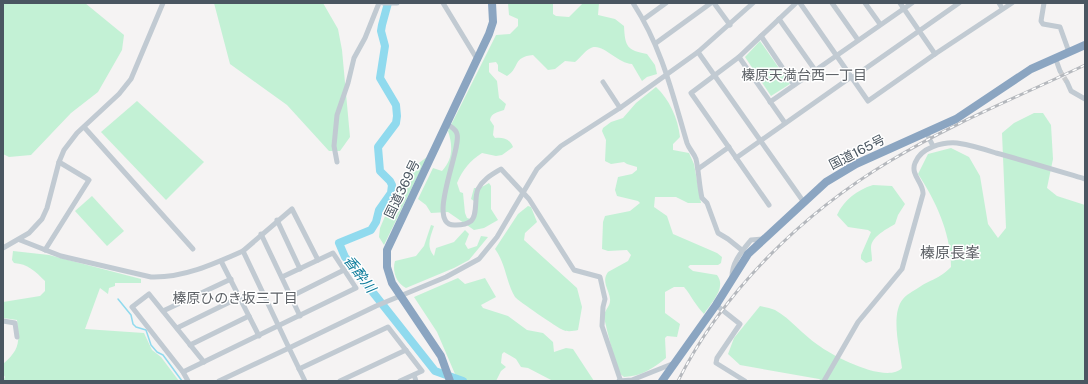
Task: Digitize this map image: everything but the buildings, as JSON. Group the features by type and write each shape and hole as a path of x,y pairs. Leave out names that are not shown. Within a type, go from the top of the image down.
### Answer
{"highway":[{"name":"国道369号","path":"450,381 441,356 392,283 387,268 388,250 493,22 492,3"},
{"name":"国道165号","path":"662,381 672,364 716,304 748,254 803,201 839,173 971,110 1012,80 1055,57 1085,45"}],"street":[{"path":"3,248 20,240 30,233 42,220 47,208 59,162 72,139 119,94 131,79 163,3"},
{"path":"337,162 334,146 337,115 348,83 354,58 365,38 379,3"},
{"path":"384,3 397,3"},
{"path":"443,3 477,59"},
{"path":"634,3 644,18 656,43 675,97 688,145 695,156 702,198 707,203 718,233 743,251"},
{"path":"644,18 664,3"},
{"path":"656,43 712,3 730,25"},
{"path":"219,381 389,300 446,277 479,259 497,237 537,169 561,146 620,108 666,73 698,52 753,3"},
{"path":"769,206 691,93 739,57 796,3"},
{"path":"800,3 868,101 934,54 1002,8 1012,3"},
{"path":"832,3 858,40"},
{"path":"865,3 880,24"},
{"path":"900,3 934,54"},
{"path":"770,102 912,3"},
{"path":"736,158 959,3"},
{"path":"998,3 1002,8"},
{"path":"1044,3 1041,21 1043,24 1060,27 1069,52"},
{"path":"780,18 815,70"},
{"path":"761,36 794,85"},
{"path":"698,52 716,75 803,201"},
{"path":"739,57 785,123"},
{"path":"1055,57 1060,71"},
{"path":"603,82 620,108"},
{"path":"1067,82 1071,91 1085,99"},
{"path":"447,124 454,129 458,135 457,148 443,206 443,215 446,221 453,225 463,225 471,221 474,217 478,189 484,181 501,169 529,199 574,270 600,277 605,299 602,326 619,380 632,380 672,364"},
{"path":"84,127 193,249"},
{"path":"926,132 933,146"},
{"path":"824,381 858,322 902,269 923,194 922,187 915,174 914,164 919,157 933,146 957,143 1085,179"},
{"path":"698,169 729,147"},
{"path":"45,250 89,180 59,162"},
{"path":"20,240 62,256 151,277 176,276 243,251 292,208 318,260"},
{"path":"277,220 300,269"},
{"path":"261,234 300,316"},
{"path":"732,280 734,264 743,251 752,240 764,238"},
{"path":"243,251 305,381"},
{"path":"183,372 356,288 333,253 282,277"},
{"path":"221,260 259,336"},
{"path":"290,297 344,270"},
{"path":"163,311 231,279"},
{"path":"188,381 183,372 132,307 149,294 204,362"},
{"path":"177,328 240,297"},
{"path":"716,304 740,324 717,358 716,363 745,381"},
{"path":"190,345 249,316"},
{"path":"3,321 15,323 17,336"},
{"path":"299,369 388,327 422,371 400,381"},
{"path":"340,381 406,350"},
{"path":"414,375 416,381"}],"green space":[{"path":"3,3 85,3 124,35 122,50 98,92 71,113 31,155 9,157 3,154"},
{"path":"214,3 323,3 338,29 342,50 350,137 340,151 329,151 287,105 230,64"},
{"path":"508,3 553,3 553,14 556,16 569,17 583,3 599,3 598,15 615,19 624,26 625,39 628,46 635,51 647,54 655,65 657,74 647,77 642,81 632,64 620,60 599,47 594,47 587,50 575,62 565,61 555,69 548,70 533,55 526,56 519,60 514,70 507,76 498,71 498,65 496,62 489,63 489,72 497,81 499,98 506,104 504,110 495,113 490,120 494,126 493,135 495,138 503,138 508,140 513,147 502,155 496,156 482,153 464,169 459,178 457,183 460,192 463,193 465,213 467,218 474,220 477,203 471,199 474,188 480,188 489,183 491,186 491,209 498,220 484,228 474,230 448,212 431,213 426,205 418,199 433,168 442,171 448,162 451,152 451,142 448,131 496,35 510,34 518,26 518,19 509,15"},
{"path":"760,41 790,84 771,96 745,57"},
{"path":"656,87 669,103 679,130 680,137 673,144 673,150 689,153 694,164 701,203 688,203 676,197 655,197 654,207 667,216 673,234 717,253 722,257 721,263 718,265 690,265 688,267 693,271 717,275 720,280 720,285 717,295 704,314 684,287 674,287 665,292 665,313 680,324 677,337 667,336 665,338 666,358 661,362 642,373 624,377 618,370 604,316 610,301 605,279 608,272 628,261 631,255 627,250 608,251 602,249 603,222 605,216 630,211 640,203 638,201 617,196 615,190 618,177 632,174 637,170 637,167 624,162 611,164 605,161 606,140 602,131 603,128 611,122 623,118 636,103"},
{"path":"137,101 204,162 166,200 101,132"},
{"path":"1034,113 1043,113 1051,125 1053,159 1047,188 1057,196 1085,205 1085,381 822,381 819,379 740,365 728,354 734,338 760,306 773,309 781,314 818,345 848,362 873,371 885,373 895,372 902,368 896,323 899,306 903,299 908,295 938,277 951,267 948,242 941,218 931,195 918,174 928,154 951,148 969,157 980,176 988,224 998,238 1006,228 1002,133 1014,123"},
{"path":"427,157 384,245 379,237 380,228 395,193 415,166"},
{"path":"873,185 892,186 905,204 898,215 895,224 880,233 874,239 871,247 872,261 866,263 861,259 861,255 871,232 868,230 848,227 837,215 847,200 856,193"},
{"path":"92,196 124,231 107,246 75,211"},
{"path":"528,206 531,207 537,222 525,233 524,240 577,288 582,307 578,330 563,330 517,299 512,291 502,261 495,249 518,214"},
{"path":"431,225 434,226 429,245 434,256 436,248 454,242 465,230 469,234 465,244 468,249 477,246 481,236 488,237 469,260 454,268 406,288 397,280 394,269 395,261 416,256 424,246"},
{"path":"13,251 49,255 141,279 141,283 115,283 115,286 109,288 108,294 100,288 85,329 144,333 152,350 161,357 179,381 3,381 5,377 3,374 3,364 16,349 18,344 18,334 17,320 3,318 3,302 40,296 45,291 45,281 38,274 27,266 14,263 12,260"},
{"path":"458,278 465,284 485,278 496,297 481,305 483,308 508,316 527,330 543,333 553,342 554,352 566,348 573,349 594,381 553,381 528,368 521,367 516,359 504,352 502,354 501,363 506,367 501,371 496,381 458,381 437,332 414,297"}],"waterway":[{"name":"香酔川","path":"388,3 381,31 385,46 380,78 396,105 397,116 396,123 378,147 380,171 390,181 392,185 391,193 379,210 376,222 371,230 339,243 345,257 435,371 463,381"},
{"path":"118,299 131,315 133,324 136,327 146,330 151,345 157,352 163,355 182,381"}],"tunnel":[{"path":"1060,71 1067,82"}],"railway":[{"path":"678,381 718,316 742,285 797,229 827,205 858,182 913,148 961,123 1085,65"}],"district":[{"name":"榛原天満台西一丁目","path":"804,75"},
{"name":"榛原長峯","path":"950,252"},
{"name":"榛原ひのき坂三丁目","path":"235,298"}]}
